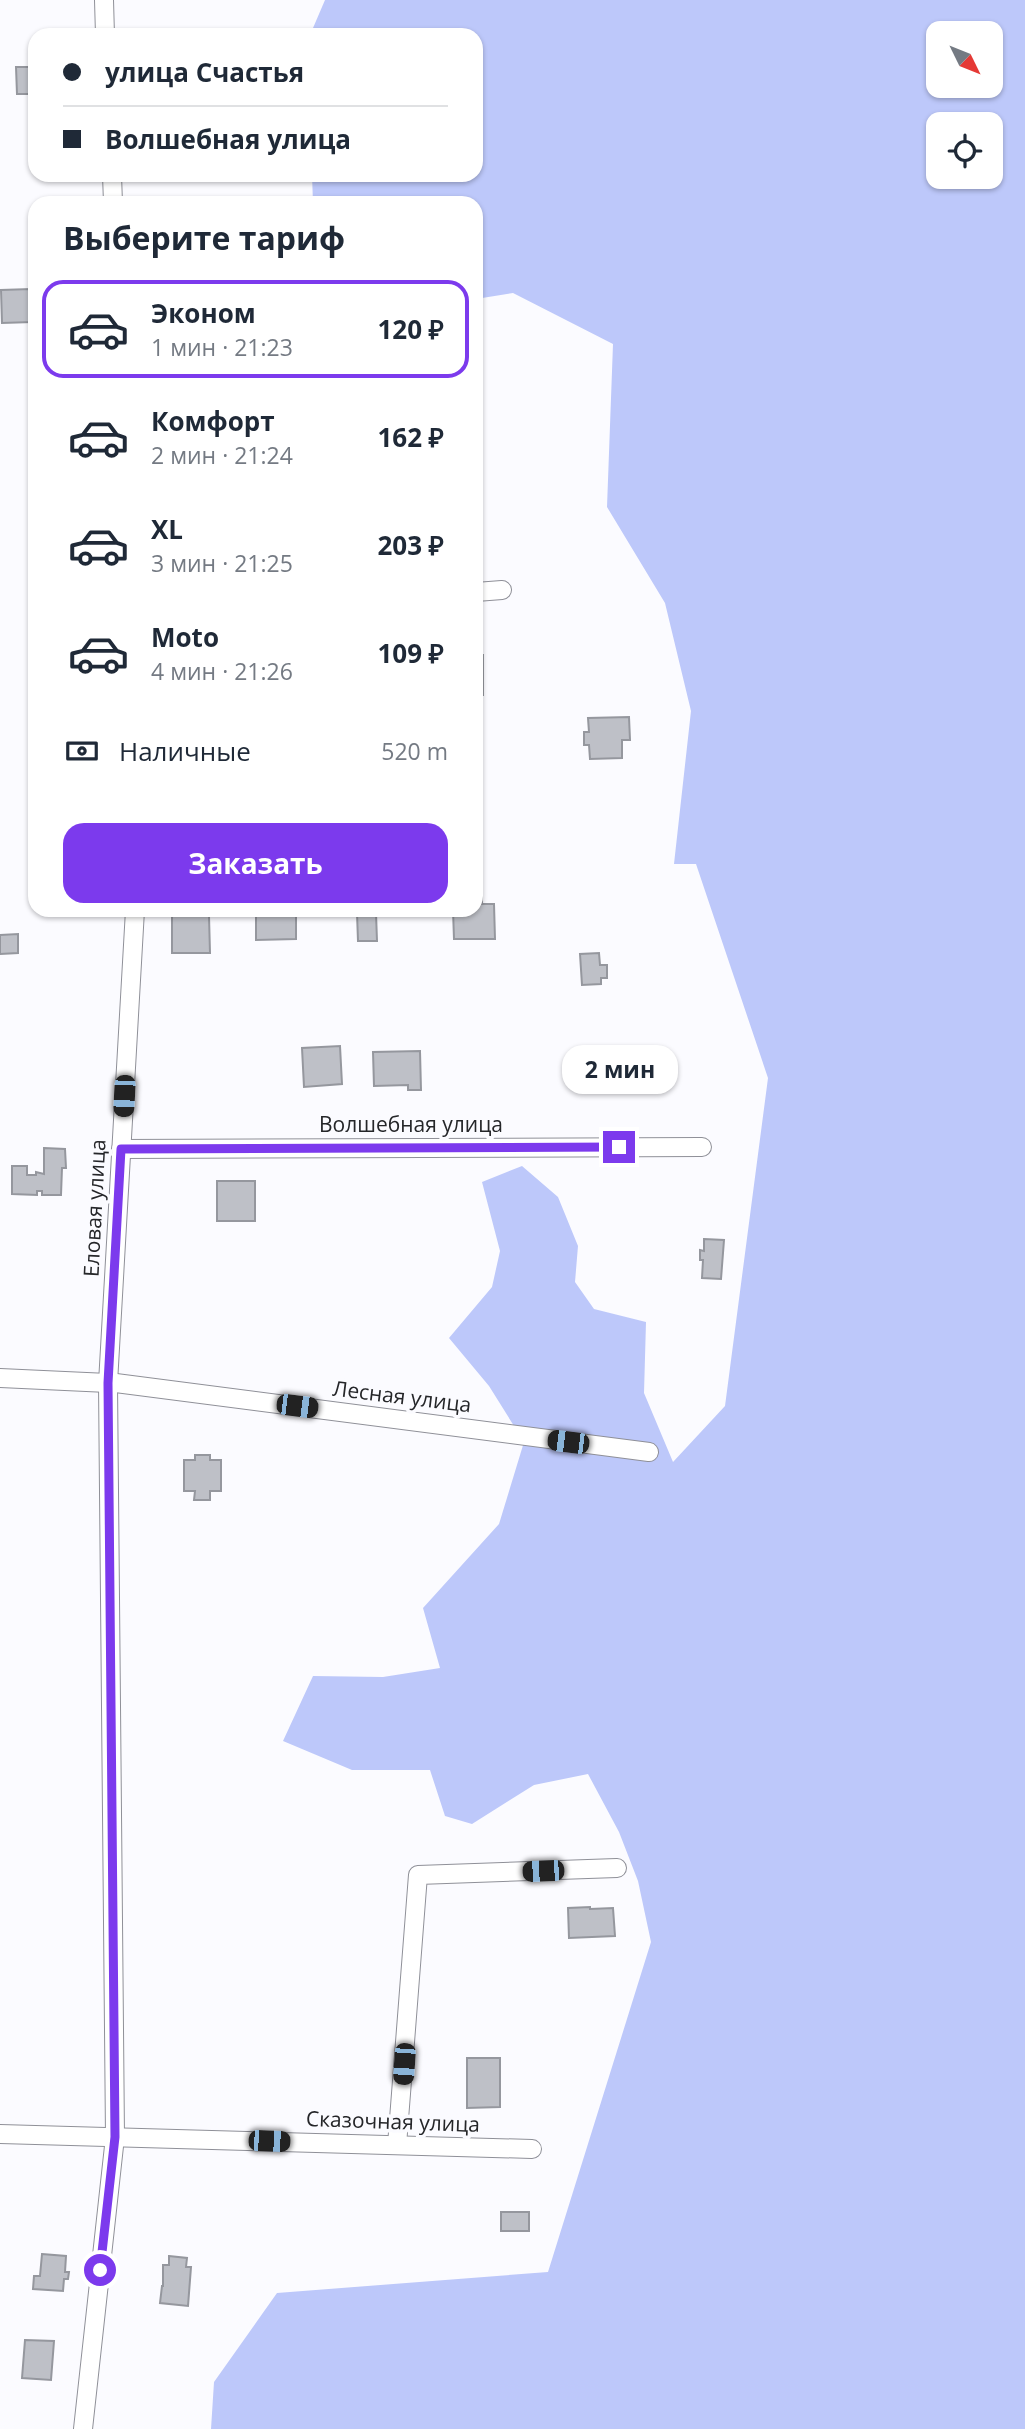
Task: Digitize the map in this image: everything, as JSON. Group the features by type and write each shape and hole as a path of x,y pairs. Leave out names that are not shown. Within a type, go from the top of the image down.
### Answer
{"street":[{"path":"104,0 105,28"},
{"path":"483,591 502,590"},
{"name":"Еловая улица","path":"83,2429 115,2137 108,1382 135,917"},
{"name":"Волшебная улица","path":"121,1149 702,1147"},
{"name":"Лесная улица","path":"0,1378 108,1382 649,1452"},
{"path":"397,2145 418,1875 617,1868"},
{"name":"Сказочная улица","path":"0,2134 532,2149"}],"shaded area":[{"path":"325,0 1025,0 1025,2429 211,2429 214,2382 277,2293 548,2272 651,1942 638,1881 619,1832 588,1774 534,1785 472,1824 445,1816 430,1770 352,1770 283,1741 313,1676 383,1677 440,1668 423,1608 499,1524 524,1442 489,1386 449,1338 492,1287 500,1251 482,1182 522,1166 558,1197 578,1246 575,1282 594,1309 646,1322 644,1393 673,1462 725,1406 768,1078 696,864 674,864 691,711 665,603 607,507 613,344 513,293 483,298 483,196 313,196 312,182 483,182 483,28 313,28"}],"building":[{"path":"16,67 28,67 28,94 17,94"},
{"path":"28,289 28,322 2,323 1,290"},
{"path":"629,717 630,740 622,740 622,758 590,759 589,745 584,745 584,732 589,732 588,718"},
{"path":"483,904 494,904 495,939 454,939 453,917 483,917"},
{"path":"172,917 209,917 210,953 172,953"},
{"path":"256,917 296,917 296,939 256,940"},
{"path":"357,917 376,917 377,941 358,941"},
{"path":"18,934 18,953 0,954 0,935"},
{"path":"599,953 600,965 607,965 607,978 601,978 601,984 582,985 580,954"},
{"path":"340,1046 342,1084 304,1087 302,1048"},
{"path":"420,1051 421,1090 408,1090 408,1085 374,1086 373,1052"},
{"path":"44,1148 65,1149 66,1168 62,1168 61,1195 42,1195 42,1191 37,1191 37,1195 12,1194 12,1166 27,1166 27,1175 36,1175 36,1172 44,1174"},
{"path":"217,1181 255,1181 255,1221 217,1221"},
{"path":"704,1239 724,1240 721,1279 702,1278 703,1260 700,1260 700,1250 704,1251"},
{"path":"195,1455 210,1455 210,1460 221,1460 221,1491 210,1491 210,1500 194,1500 195,1491 184,1491 184,1460 195,1460"},
{"path":"568,1908 613,1908 615,1936 569,1938"},
{"path":"467,2058 500,2058 500,2107 467,2108"},
{"path":"501,2212 529,2212 529,2231 501,2231"},
{"path":"42,2254 66,2256 65,2272 69,2272 68,2279 64,2279 63,2291 33,2289 34,2276 40,2276"},
{"path":"169,2256 187,2258 186,2267 191,2267 188,2306 160,2303 163,2265 169,2265"},
{"path":"25,2340 54,2341 51,2380 22,2378"}],"route":[{"path":"100,2270 115,2137 108,1383 121,1149 619,1147"}]}
